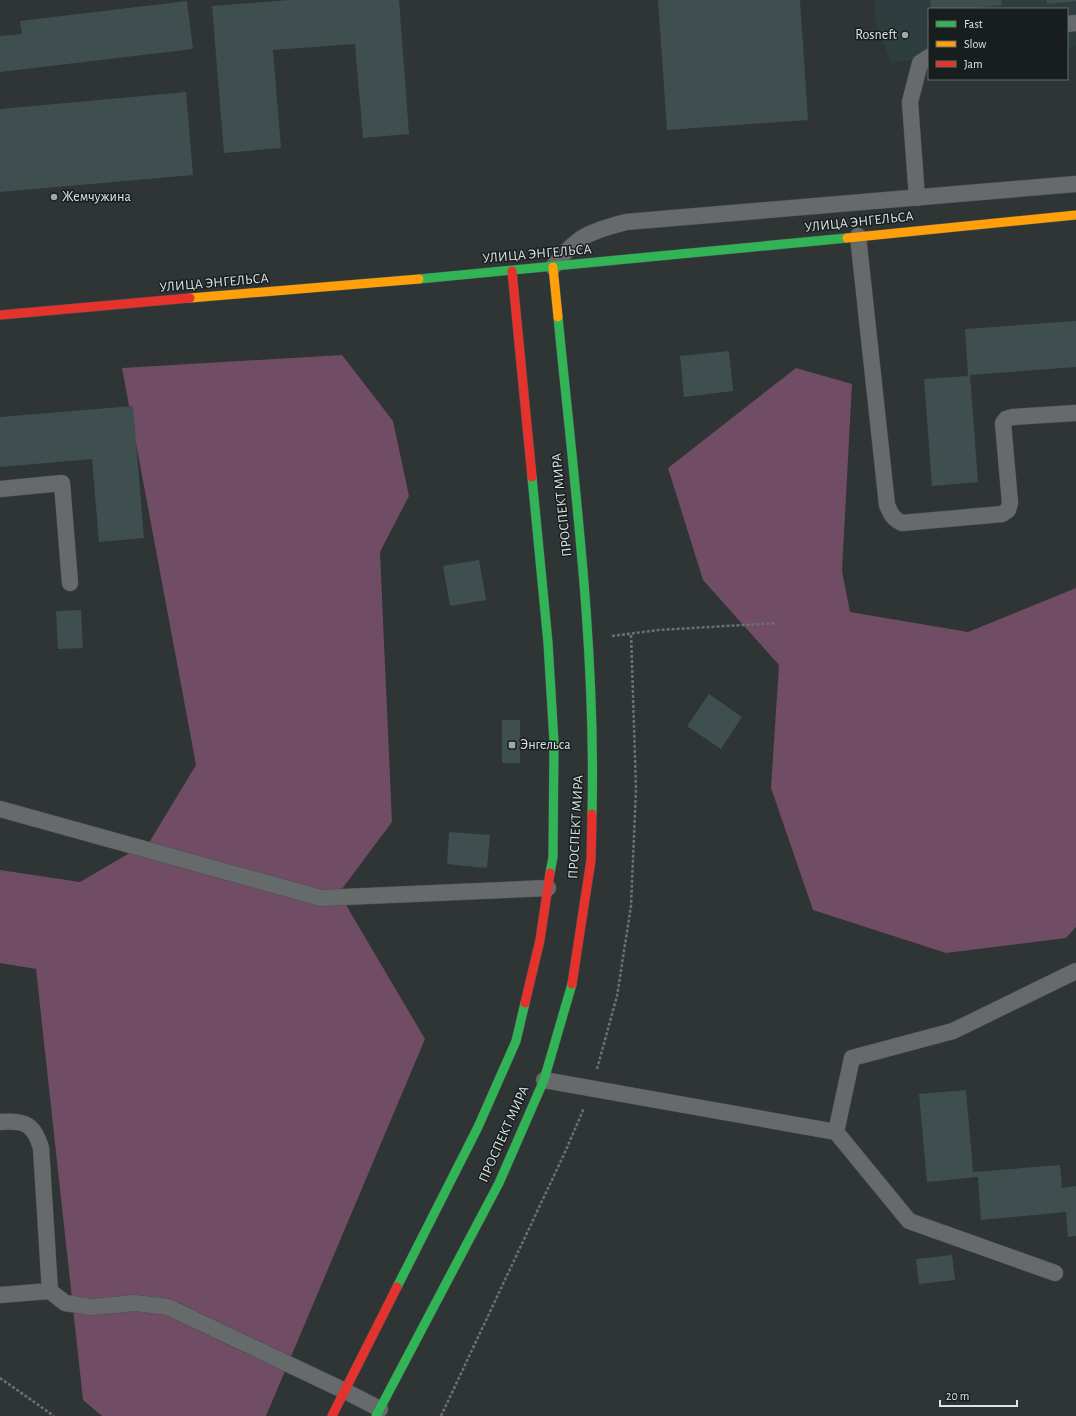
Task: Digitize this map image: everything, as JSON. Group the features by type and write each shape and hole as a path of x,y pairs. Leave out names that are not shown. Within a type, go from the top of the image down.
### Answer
{"street":[{"name":"УЛИЦА ЭНГЕЛЬСА","path":"0,315 512,271 1076,215"},
{"name":"ПРОСПЕКТ МИРА","path":"378,1412 499,1183 544,1080 572,985 591,860 593,768 589,639 553,267"},
{"name":"ПРОСПЕКТ МИРА","path":"332,1416 478,1127 516,1041 540,940 553,857 553,727 548,643 512,271"}],"lane":[{"path":"917,198 910,102 920,62 928,58"},
{"path":"553,267 568,248 593,230 626,222 1076,184"},
{"path":"858,236 887,505 895,520 902,523 1002,514 1008,510 1010,503 1003,423 1006,419 1013,417 1076,413"},
{"path":"0,489 62,483 70,583"},
{"path":"0,809 321,898 548,888"},
{"path":"836,1132 852,1058 954,1031 1076,972"},
{"path":"544,1080 836,1132 909,1221 1055,1273"},
{"path":"0,1122 27,1124 37,1133 41,1148 50,1291"},
{"path":"0,1295 50,1291 65,1303 92,1307 135,1303 168,1307 345,1391 378,1412"}],"path":[{"path":"589,639 659,630 777,623"},
{"path":"0,1378 54,1416"}],"shaded area":[{"name":"Rosneft","path":"874,0 1076,0 1076,46 1068,47 1068,8 928,8 928,59 891,62 876,25"},
{"path":"342,355 393,421 409,496 380,552 392,822 339,893 425,1039 266,1416 102,1416 83,1400 36,969 0,963 0,870 80,882 150,841 196,765 122,368"},
{"path":"796,368 852,384 842,571 850,612 968,632 1076,588 1076,927 1066,938 946,953 813,910 771,788 779,665 703,580 668,468"}],"building":[{"path":"288,0 399,0 409,134 363,138 355,44 273,50 281,148 224,153 212,6"},
{"path":"658,0 800,0 808,120 667,130"},
{"path":"930,0 1001,0 1002,5 972,8 931,8"},
{"path":"1047,0 1076,0 1076,1 1047,4"},
{"path":"187,1 193,49 0,72 0,36 22,34 20,21"},
{"path":"186,92 193,175 0,192 0,109"},
{"path":"1076,321 1076,367 970,375 978,482 932,486 924,379 968,376 965,329"},
{"path":"729,351 733,391 684,397 680,356"},
{"path":"133,406 144,538 99,542 92,459 0,467 0,417"},
{"path":"479,560 486,600 450,606 443,566"},
{"path":"81,610 83,648 58,649 56,611"},
{"path":"709,694 742,717 721,749 687,726"},
{"path":"502,720 520,720 520,763 502,763"},
{"path":"449,832 490,835 487,868 447,864"},
{"path":"966,1090 973,1172 1060,1165 1062,1188 1076,1186 1076,1236 1068,1237 1066,1212 981,1220 978,1177 927,1182 919,1094"},
{"path":"952,1255 955,1280 919,1284 916,1259"}],"traffic: fast":[{"path":"419,279 847,238"},
{"path":"558,317 577,503 587,627 591,689 592,814"},
{"path":"532,477 548,643 554,742 553,857 550,873"},
{"path":"376,1416 499,1183 544,1080 572,984"},
{"path":"397,1287 478,1127 516,1041 525,1003"}],"traffic: slow":[{"path":"847,238 1076,215"},
{"path":"553,267 558,317"},
{"path":"190,298 419,279"}],"traffic: jam":[{"path":"512,271 532,477"},
{"path":"0,315 190,298"},
{"path":"572,984 591,860 592,814"},
{"path":"525,1003 540,940 550,873"},
{"path":"332,1416 397,1287"}],"place":[{"name":"Rosneft","path":"905,35"},
{"name":"Жемчужина","path":"54,197"},
{"name":"Энгельса","path":"512,745"}]}
